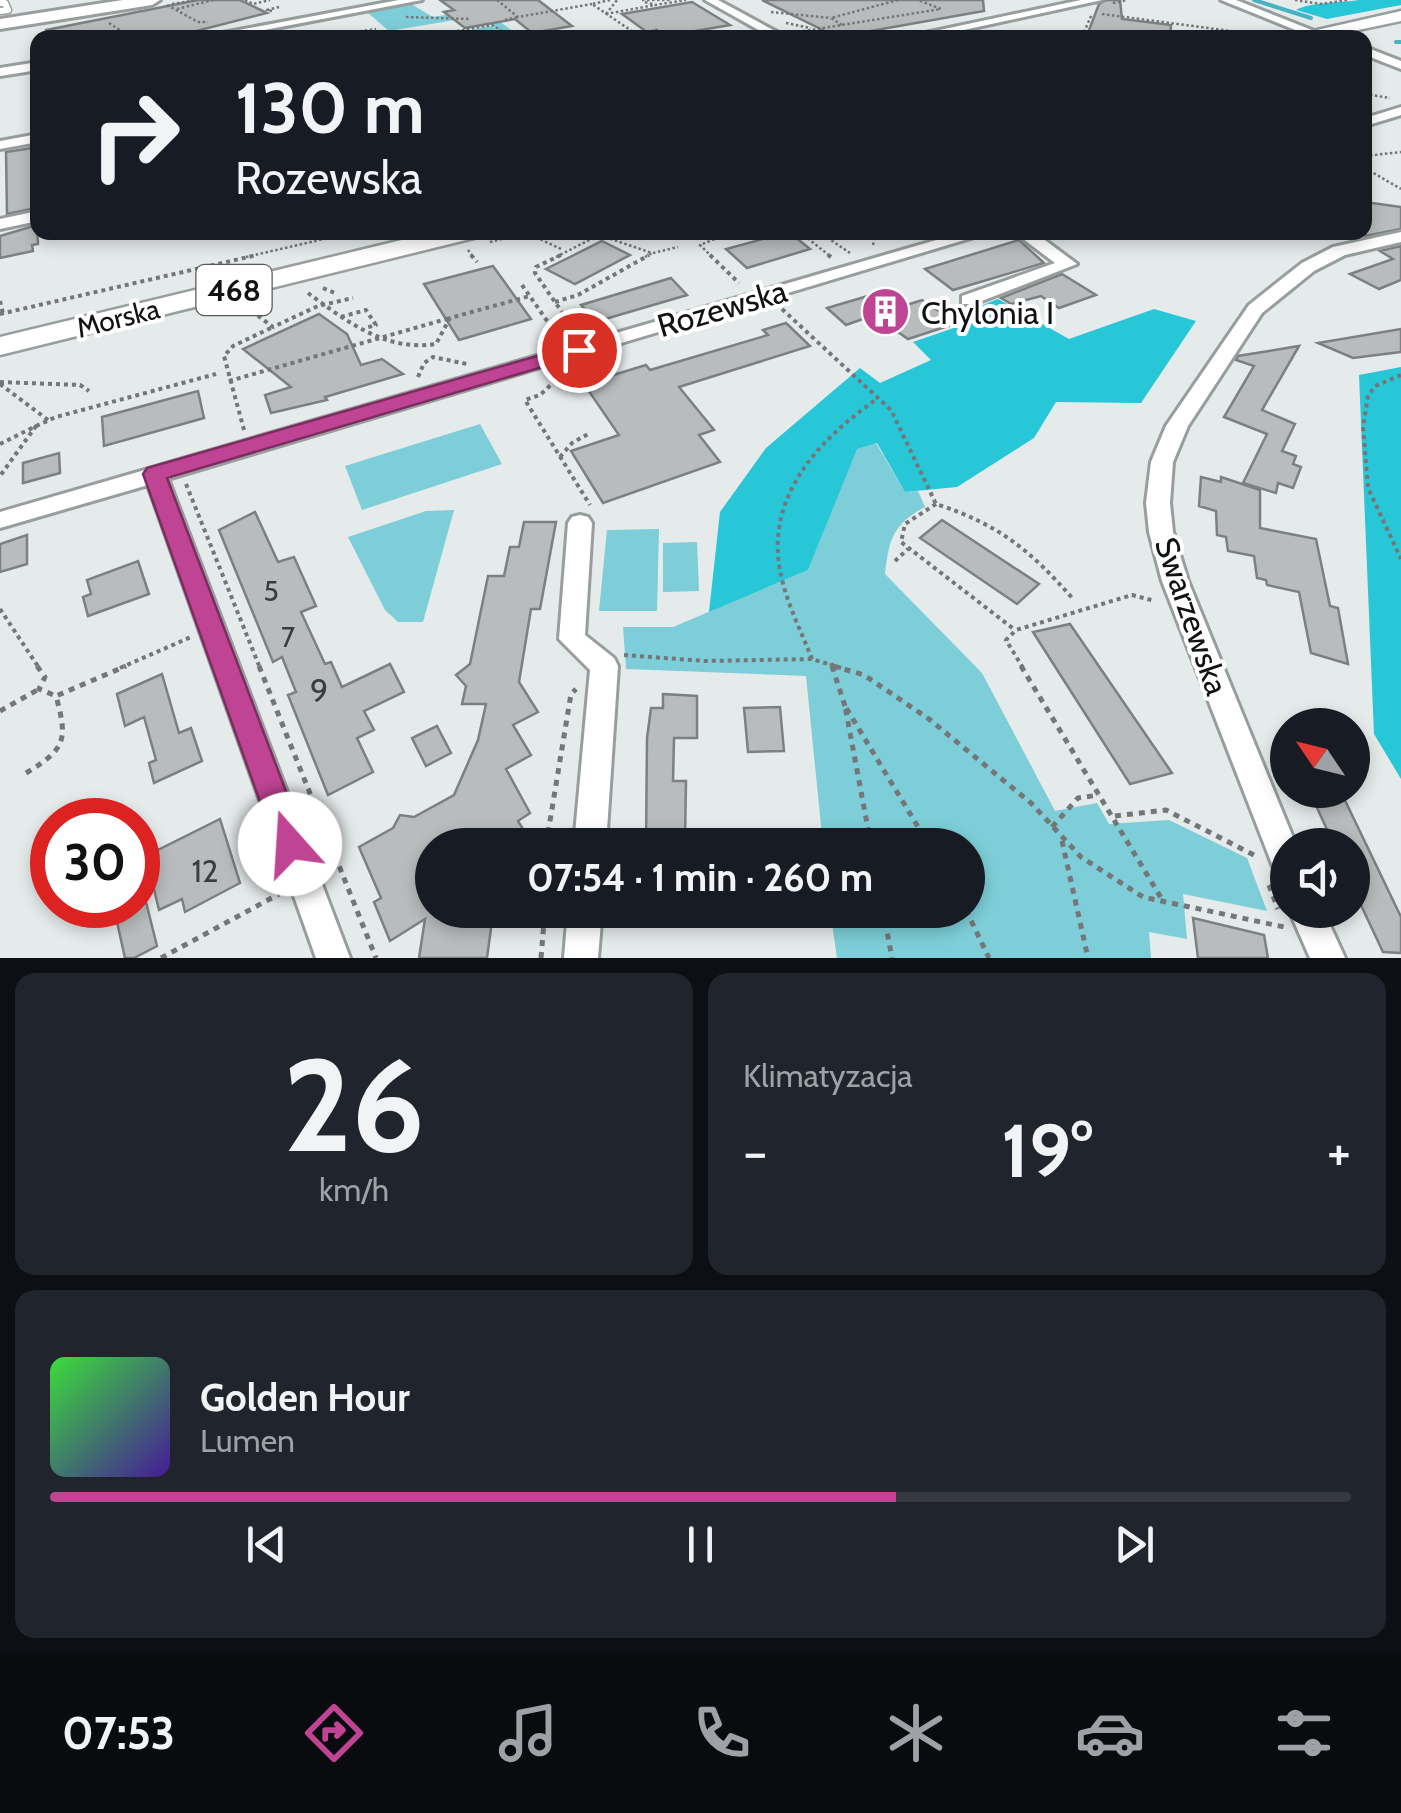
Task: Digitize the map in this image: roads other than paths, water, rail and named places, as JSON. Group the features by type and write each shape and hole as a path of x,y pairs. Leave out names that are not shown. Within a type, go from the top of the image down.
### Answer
{"main road":[{"path":"1342,30 1401,16"},
{"path":"1372,32 1401,26"},
{"name":"Morska","path":"1,318 365,240"},
{"name":"Morska","path":"0,346 468,240"}],"street":[{"path":"246,30 417,0"},
{"path":"710,0 775,30"},
{"path":"1226,0 1307,30"},
{"path":"0,24 159,2"},
{"path":"947,30 1100,2"},
{"path":"1007,6 1027,14"},
{"path":"300,20 307,30"},
{"path":"1372,55 1401,65"},
{"path":"0,72 30,67"},
{"path":"1372,118 1398,105"},
{"path":"0,145 30,139"},
{"path":"0,224 30,218"},
{"name":"Swarzewska","path":"1270,852 1160,532 1162,462 1177,426 1255,309 1308,267 1339,251 1401,238"},
{"name":"Rozewska","path":"0,520 169,475 956,240"},
{"path":"968,300 1068,264 1034,240"},
{"path":"169,475 213,628 334,958"},
{"path":"580,524 572,639 613,660 592,828"},
{"path":"581,958 583,928"},
{"path":"1303,928 1328,958"}],"lane":[{"path":"0,4 6,2 8,10 0,11"}],"waterway":[{"path":"1254,0 1311,18"},
{"path":"1396,42 1401,42"}],"place":[{"name":"Chylonia I","path":"886,312"}]}
